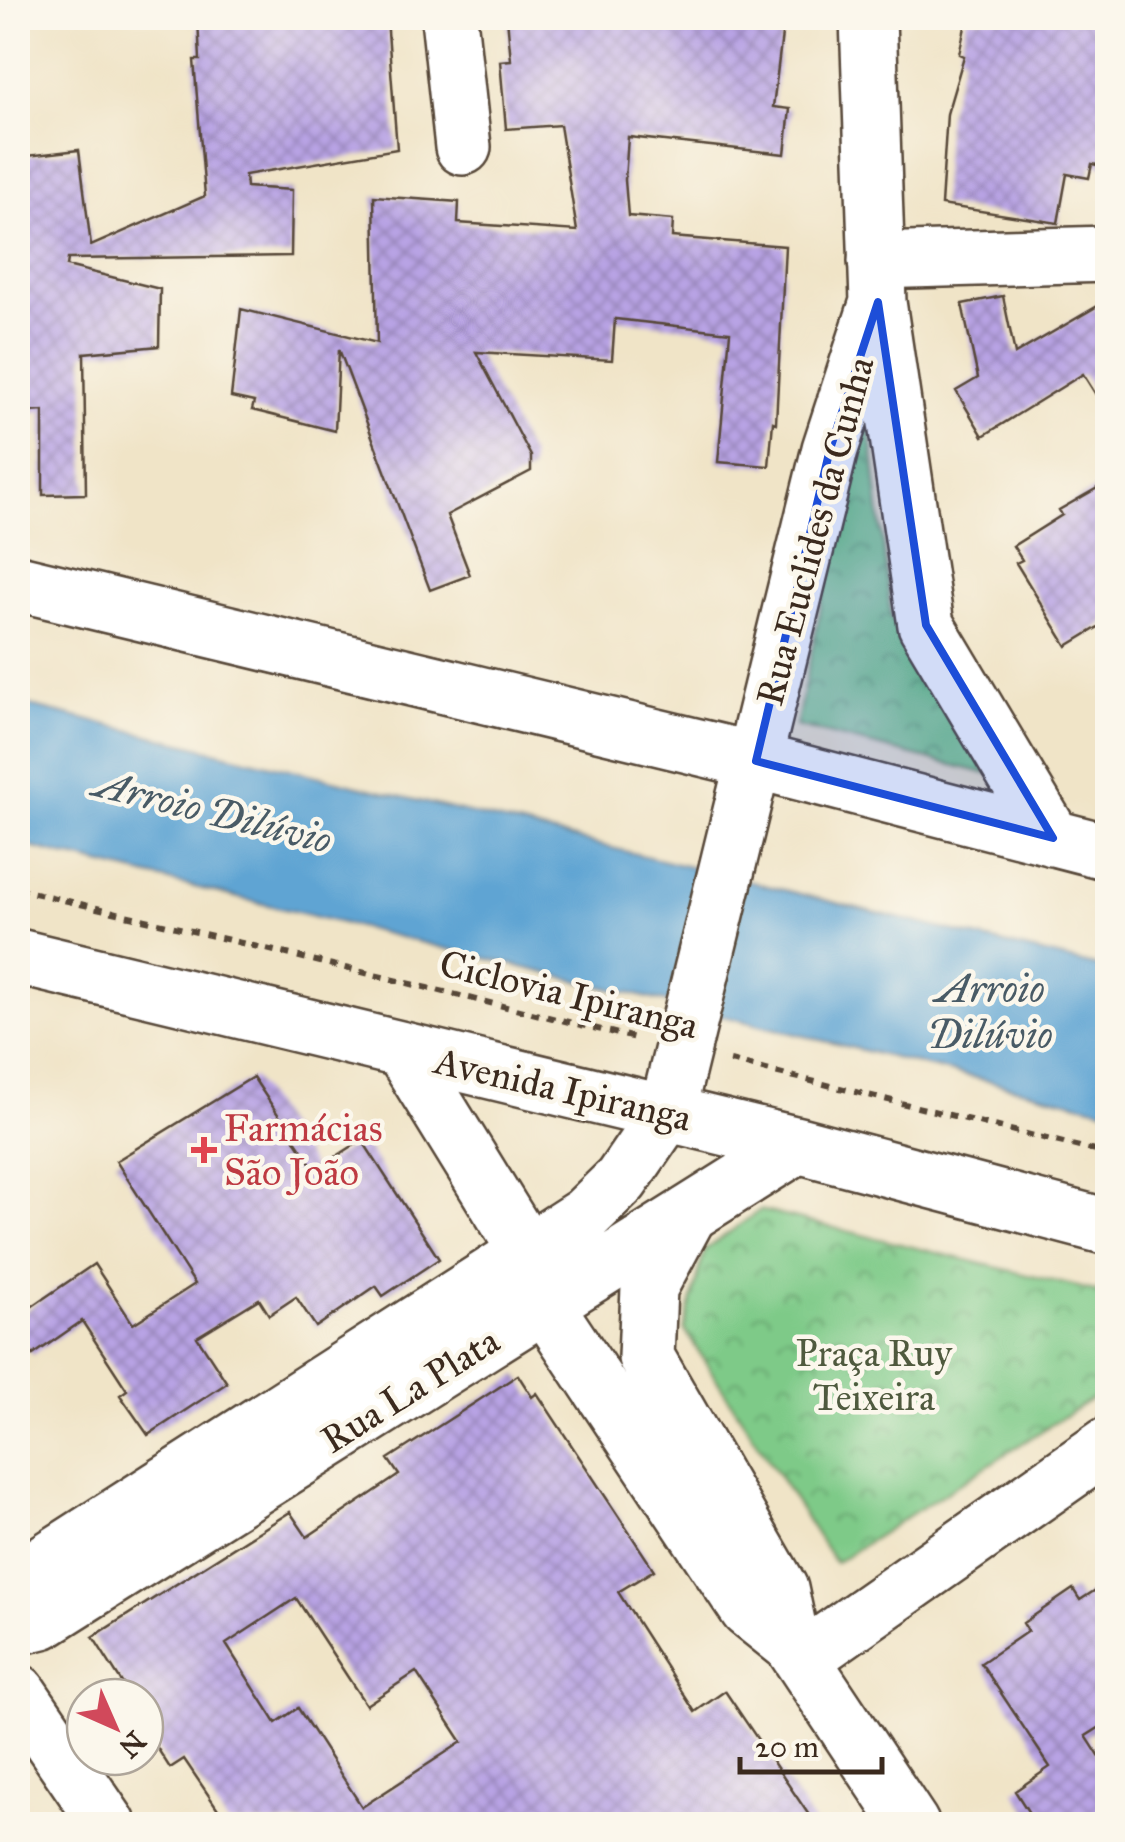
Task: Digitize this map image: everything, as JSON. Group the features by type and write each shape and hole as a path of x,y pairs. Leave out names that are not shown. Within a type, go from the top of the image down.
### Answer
{"street":[{"path":"449,18 463,147"},
{"name":"Rua Euclides da Cunha","path":"868,18 877,281 926,625 1053,838"},
{"path":"877,281 1108,254"},
{"name":"Rua Euclides da Cunha","path":"668,1113 830,449 877,281"},
{"path":"18,583 756,761 1108,852"},
{"name":"Avenida Ipiranga","path":"18,956 668,1113 1108,1226"},
{"path":"404,1050 526,1252"},
{"name":"Rua La Plata","path":"18,1587 28,1573 585,1215 622,1180 668,1113"},
{"name":"Rua La Plata","path":"18,1627 42,1621 798,1146"},
{"path":"689,1214 649,1288 646,1358 780,1589 797,1652"},
{"path":"545,1306 748,1610 797,1652 911,1824"},
{"path":"797,1652 1108,1445"},
{"path":"18,1692 108,1824"}],"path":[{"name":"Ciclovia Ipiranga","path":"18,889 687,1036 1108,1154"}],"highlighted area":[{"path":"878,302 926,625 1053,838 756,761 830,449"}],"green space":[{"path":"866,391 891,617 988,774 796,726"},
{"name":"Praça Ruy Teixeira","path":"760,1210 1107,1294 1107,1389 835,1563 684,1329 705,1250"}],"water":[{"name":"Arroio Dilúvio","path":"18,703 1107,969 1107,1110 18,844"}],"building":[{"path":"198,18 387,18 397,149 245,175 246,187 292,190 291,256 68,259 67,266 160,289 159,346 84,353 86,494 43,495 43,411 18,413 18,157 79,150 91,246 205,196 194,60 200,60"},
{"path":"507,18 784,18 773,107 790,109 785,154 628,137 625,180 628,216 673,220 672,237 785,246 776,423 773,422 769,466 718,462 730,332 615,319 612,360 476,352 531,456 531,471 447,515 470,575 430,590 339,349 335,431 252,410 254,402 231,397 241,309 377,343 374,196 459,202 458,223 577,231 560,125 506,129 500,61 511,60"},
{"path":"967,18 1108,18 1108,167 1092,164 1089,178 1067,174 1058,223 941,205 947,114 964,56 959,54"},
{"path":"1003,296 1015,354 1108,300 1108,414 1083,374 983,436 956,391 978,378 962,304"},
{"path":"1108,482 1108,621 1067,646 1016,563 1022,560 1013,546 1062,515 1059,510"},
{"path":"253,1077 315,1170 362,1140 439,1259 383,1296 376,1286 316,1327 296,1297 269,1315 259,1299 197,1337 227,1383 148,1435 120,1395 127,1390 82,1321 33,1355 18,1333 18,1316 94,1264 133,1324 195,1284 116,1161"},
{"path":"518,1375 532,1397 537,1393 654,1570 618,1592 695,1712 725,1691 815,1824 228,1824 184,1759 170,1768 165,1760 165,1677 118,1677 93,1637 290,1512 307,1537 399,1475 388,1459","holes":["296,1598 366,1705 416,1672 462,1742 362,1807 298,1708 276,1723 226,1644"]},
{"path":"1108,1582 1108,1722 1086,1736 1108,1770 1108,1810 1085,1824 1036,1824 1015,1791 1050,1767 981,1663 1028,1631 1023,1623 1073,1589 1080,1600"}],"place":[{"name":"Farmácias São João","path":"204,1150"}]}
